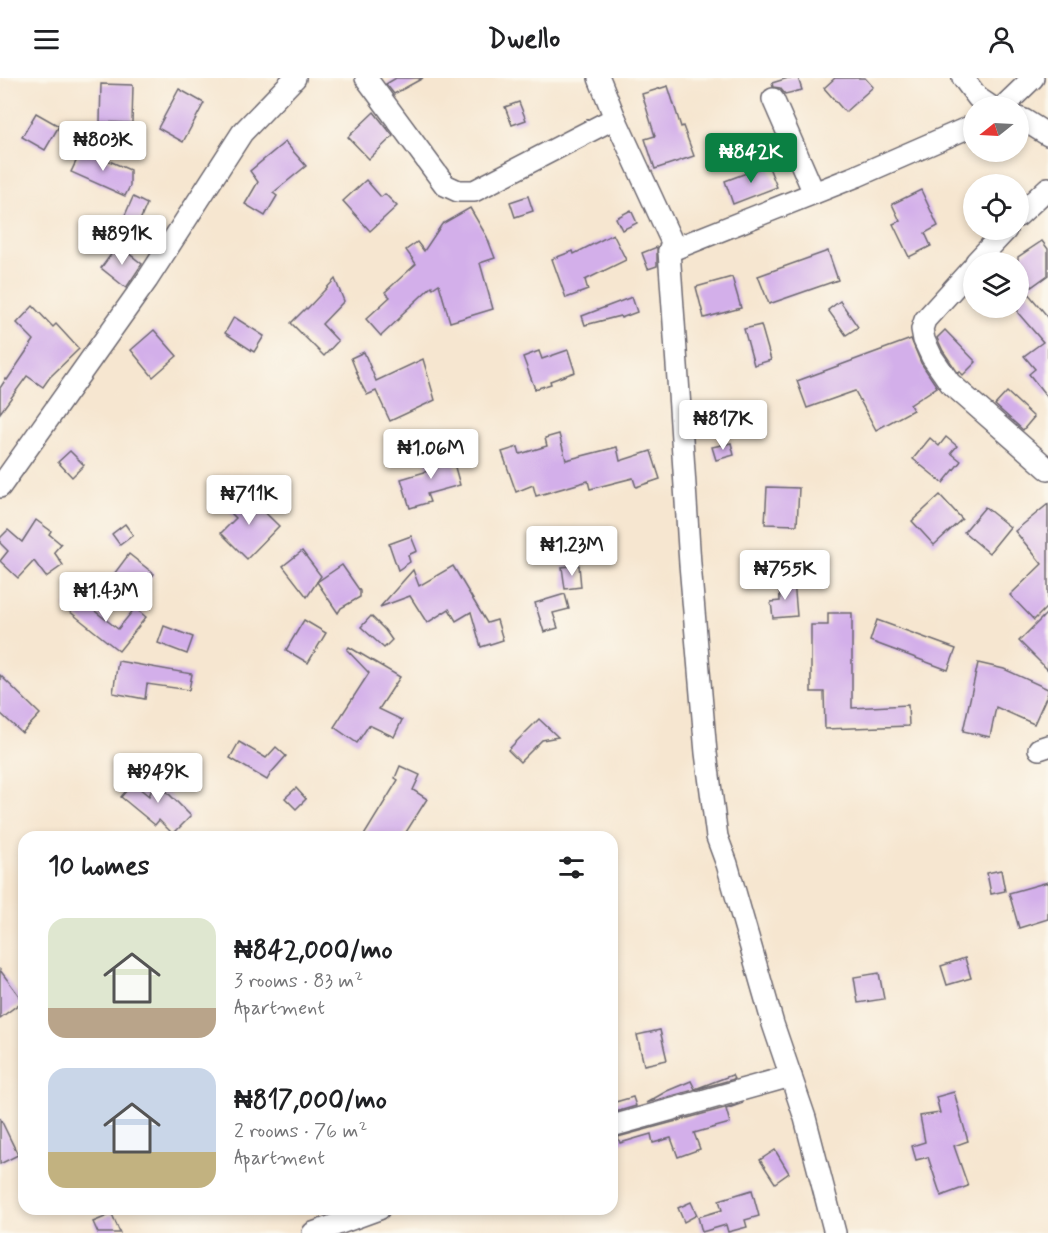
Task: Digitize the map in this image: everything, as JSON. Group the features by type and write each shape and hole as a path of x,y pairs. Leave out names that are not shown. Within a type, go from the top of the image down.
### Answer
{"street":[{"path":"0,487 147,280 242,133 295,78"},
{"path":"366,78 445,185 458,191 474,191 615,118"},
{"path":"599,78 672,242 669,252 690,564 706,753 717,837 727,864 773,1024 806,1118 835,1233"},
{"path":"963,78 976,96"},
{"path":"1014,96 1033,78"},
{"path":"773,99 814,193"},
{"path":"1029,123 1048,135"},
{"path":"669,252 857,176 963,130"},
{"path":"1029,206 1048,188"},
{"path":"986,252 997,240"},
{"path":"963,277 925,320 922,329 924,340 932,357 950,383 1048,469"},
{"path":"618,1124 791,1076"},
{"path":"313,1233 362,1215"}],"building":[{"path":"396,78 423,78 394,94 386,84"},
{"path":"788,78 798,78 802,90 785,94 780,88 773,87 772,83"},
{"path":"835,78 865,78 873,87 845,112 824,88"},
{"path":"101,84 133,85 132,123 100,122"},
{"path":"668,86 681,127 683,126 694,156 655,169 645,139 655,136 642,94"},
{"path":"179,89 204,103 183,142 158,128"},
{"path":"519,102 526,120 512,125 505,107"},
{"path":"374,112 393,136 369,159 348,137"},
{"path":"36,113 59,126 45,150 22,137"},
{"path":"285,142 306,166 273,193 277,196 265,216 245,204 258,182 250,171"},
{"path":"82,149 130,170 130,186 125,196 71,172"},
{"path":"768,165 777,187 733,204 725,181"},
{"path":"366,180 381,197 385,194 397,206 370,231 343,201"},
{"path":"921,190 938,226 925,233 931,246 909,257 893,224 900,221 892,204"},
{"path":"528,196 533,211 515,217 510,202"},
{"path":"133,197 147,204 129,246 114,240"},
{"path":"470,208 487,237 495,258 480,263 493,309 450,322 439,284 433,288 432,286 381,336 366,319 390,297 385,292 416,264 406,250 417,242 424,251 442,224"},
{"path":"631,210 637,223 622,230 616,218"},
{"path":"613,234 626,260 585,280 588,290 566,298 552,259 573,251 574,254"},
{"path":"1042,241 1048,249 1048,275 1029,289 1029,252 1026,252"},
{"path":"118,245 142,264 126,288 101,268"},
{"path":"657,247 657,266 648,269 642,253"},
{"path":"828,251 838,280 769,304 758,276"},
{"path":"732,277 741,308 704,318 696,287"},
{"path":"335,279 344,301 322,324 338,341 324,356 291,323"},
{"path":"1029,295 1048,317 1048,398 1029,374 1035,369 1024,356 1043,342 1022,318 1029,318"},
{"path":"632,297 637,312 621,318 620,316 585,325 582,316"},
{"path":"840,301 858,327 846,335 828,310"},
{"path":"33,306 53,327 56,324 79,349 43,387 27,376 0,413 0,388 34,340 17,323"},
{"path":"234,317 264,336 254,352 225,333"},
{"path":"761,325 771,360 754,365 744,329"},
{"path":"154,330 177,356 153,377 131,350"},
{"path":"945,330 976,362 963,375 958,373 937,338"},
{"path":"911,339 921,363 937,387 910,405 913,410 876,430 855,391 807,408 797,381"},
{"path":"568,350 575,372 535,389 523,357 539,351 542,359"},
{"path":"364,352 376,381 423,359 435,400 390,421 376,391 367,395 358,378 351,358"},
{"path":"1007,392 1034,417 1023,430 995,405"},
{"path":"559,434 566,460 617,447 620,461 651,451 660,479 636,487 633,478 590,489 588,481 536,496 533,485 516,492 502,452 518,447 520,454 547,446 545,438"},
{"path":"946,437 957,446 951,453 961,461 943,483 913,459 930,438 939,446"},
{"path":"731,443 734,455 716,460 712,447"},
{"path":"70,451 84,465 72,477 58,462"},
{"path":"451,453 460,485 427,494 430,502 410,508 401,479 428,471 425,461"},
{"path":"767,487 799,488 797,525 765,524"},
{"path":"245,493 279,526 247,559 221,533 236,518 228,510"},
{"path":"940,495 962,519 934,545 912,521"},
{"path":"1048,504 1048,606 1034,620 1010,595 1042,564 1015,531"},
{"path":"985,507 1010,527 989,553 964,532"},
{"path":"36,520 51,531 49,534 61,544 54,552 63,565 46,577 34,561 18,578 0,561 8,551 0,543 0,538 8,530 22,542"},
{"path":"125,524 133,535 120,545 112,534"},
{"path":"411,536 417,551 408,555 410,562 398,570 389,544"},
{"path":"302,551 321,576 307,597 283,566"},
{"path":"129,554 154,574 140,593 114,574"},
{"path":"342,565 360,591 360,597 341,608 338,613 317,582"},
{"path":"579,565 581,587 565,589 562,567"},
{"path":"453,566 487,623 497,620 503,640 481,647 471,612 456,621 449,609 427,623 410,596 380,607 413,570 419,586"},
{"path":"794,581 797,616 773,618 771,602 780,601 779,582"},
{"path":"565,594 569,609 553,613 558,628 544,632 535,603"},
{"path":"74,595 118,629 135,608 146,617 119,651 64,607"},
{"path":"1048,612 1048,670 1019,641"},
{"path":"828,613 852,613 852,708 908,705 909,726 825,729 824,692 811,692 811,625 828,625"},
{"path":"371,616 392,640 384,648 361,627"},
{"path":"304,620 326,633 308,663 286,650"},
{"path":"877,620 956,649 948,670 870,641"},
{"path":"164,626 193,637 187,654 158,643"},
{"path":"349,647 400,677 379,709 402,720 394,737 369,725 357,743 334,727 369,673 347,650"},
{"path":"118,661 192,674 189,690 147,684 145,699 113,693"},
{"path":"978,663 1004,669 1048,689 1034,724 996,707 990,737 963,731"},
{"path":"0,675 40,714 22,733 0,713"},
{"path":"539,719 558,737 542,740 520,762 508,750"},
{"path":"239,742 266,758 276,747 286,756 267,780 230,758"},
{"path":"400,766 420,775 413,790 427,799 407,831 367,831 398,780 395,778"},
{"path":"160,771 172,777 166,791 191,816 176,831 170,831 159,820 155,825 121,797 133,783 149,796"},
{"path":"296,788 306,799 296,809 285,798"},
{"path":"1001,870 1005,891 991,894 987,873"},
{"path":"1048,882 1048,919 1019,928 1009,893"},
{"path":"965,958 971,978 947,985 941,966"},
{"path":"0,970 18,994 18,1005 0,1018"},
{"path":"879,973 884,999 858,1003 854,977"},
{"path":"660,1030 667,1060 644,1065 637,1035"},
{"path":"732,1075 734,1079 646,1103 691,1081 695,1089"},
{"path":"954,1092 968,1141 954,1146 968,1186 941,1196 928,1157 916,1160 912,1146 925,1142 920,1116 940,1113 936,1097"},
{"path":"633,1097 636,1106 618,1111 618,1101"},
{"path":"743,1103 726,1109 730,1123 694,1133 700,1149 678,1157 671,1138 653,1143 651,1134 620,1143 618,1137"},
{"path":"0,1118 18,1155 0,1164"},
{"path":"775,1150 789,1173 775,1183 760,1160"},
{"path":"752,1190 759,1216 745,1220 747,1227 728,1232 726,1225 702,1232 698,1217 722,1210 719,1200"},
{"path":"691,1202 697,1215 684,1222 678,1208"},
{"path":"112,1215 120,1233 98,1233 93,1222"}]}
